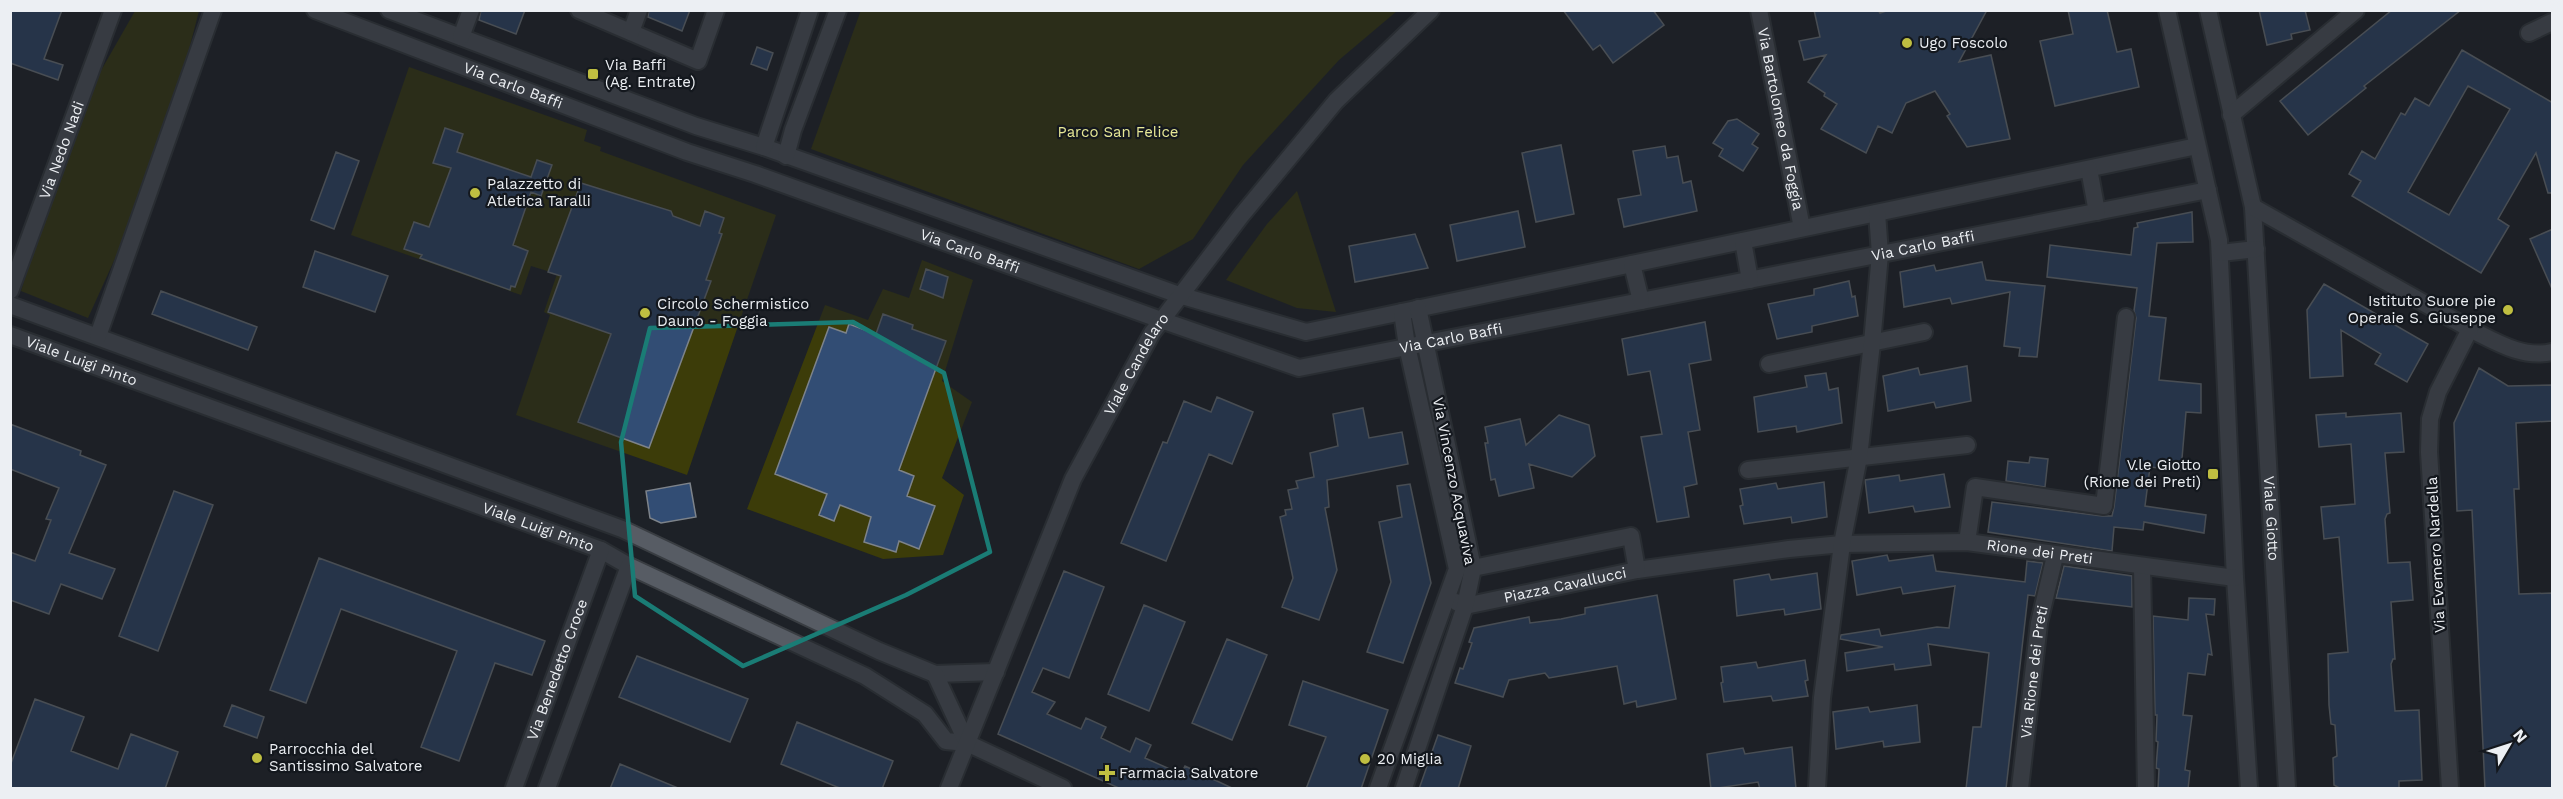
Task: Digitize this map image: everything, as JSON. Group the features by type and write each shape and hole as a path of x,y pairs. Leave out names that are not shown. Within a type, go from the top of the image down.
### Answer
{"street":[{"name":"Via Nedo Nadi","path":"10,291 113,10"},
{"path":"98,336 213,10"},
{"name":"Via Carlo Baffi","path":"315,10 687,152 1299,368 2208,190"},
{"name":"Via Carlo Baffi","path":"389,10 696,126 764,147 1179,295 1306,332 2197,146"},
{"path":"461,37 471,10"},
{"path":"579,10 698,61 716,10"},
{"path":"631,32 639,10"},
{"path":"786,156 793,130 838,10"},
{"name":"Viale Candelaro","path":"949,789 1073,479 1161,320 1336,101 1431,10"},
{"name":"Via Bartolomeo da Foggia","path":"1759,10 1802,228"},
{"path":"2167,10 2221,253 2235,578 2249,789"},
{"name":"Viale Giotto","path":"2208,10 2253,207 2286,789"},
{"path":"2231,115 2356,10"},
{"path":"764,147 807,19 828,37"},
{"path":"2529,33 2553,22"},
{"path":"730,167 737,139"},
{"path":"2089,168 2097,212"},
{"path":"821,198 830,171"},
{"path":"2253,207 2506,347 2528,354 2553,352"},
{"path":"1817,789 1822,698 1842,544 1859,457 1872,343 1880,254 1877,213"},
{"path":"1743,241 1750,280"},
{"path":"2221,253 2256,249"},
{"path":"1632,264 1641,301"},
{"name":"Viale Luigi Pinto","path":"10,305 622,529 879,651 935,674 996,672"},
{"name":"Via Vincenzo Acquaviva","path":"1404,789 1465,606 1473,568 1427,342 1410,310"},
{"name":"Via Vincenzo Acquaviva","path":"1378,789 1457,569 1407,346 1410,310"},
{"path":"1967,542 1975,487 2104,506 2126,317"},
{"name":"Via Evemero Nardella","path":"2450,789 2429,452 2430,419 2438,392 2470,329"},
{"path":"1769,364 1924,332"},
{"name":"Viale Luigi Pinto","path":"10,335 602,550 629,566 865,676 925,714 946,741 968,743 1063,789"},
{"path":"270,429 278,402"},
{"path":"1749,470 1967,444"},
{"name":"Piazza Cavallucci","path":"1465,606 1637,570 1630,536 1473,568"},
{"name":"Rione dei Preti","path":"1637,570 1842,544 1967,542 2235,578"},
{"name":"Via Benedetto Croce","path":"514,789 602,550"},
{"name":"Via Rione dei Preti","path":"2020,789 2019,775 2039,623 2055,555"},
{"name":"Via Benedetto Croce","path":"547,789 629,566"},
{"path":"2142,566 2146,789"},
{"path":"710,604 716,574"},
{"path":"1447,598 1465,606"},
{"path":"935,674 968,743"}],"highlighted area":[{"path":"853,322 944,373 990,552 906,595 743,666 635,596 621,442 650,328"}],"green space":[{"name":"Parco San Felice","path":"861,10 1397,11 1339,60 1243,165 1193,239 1139,269 811,149"},
{"path":"135,11 199,11 161,157 88,318 21,291 75,116"},
{"path":"409,67 587,130 584,141 601,147 600,151 776,215 687,475 516,415 550,315 544,312 557,274 531,266 521,295 351,235"},
{"path":"1297,191 1336,312 1297,308 1226,280 1267,224"},
{"path":"922,260 973,280 942,381 972,402 942,478 964,495 943,555 883,559 747,509 825,305 868,320 883,289 909,298"}],"building":[{"path":"10,10 62,10 44,59 63,65 58,80 10,63"},
{"path":"481,10 525,10 516,34 479,20"},
{"path":"649,10 690,10 682,31 648,17"},
{"path":"1563,10 1653,10 1664,25 1613,63 1600,45 1593,50"},
{"path":"1814,10 1878,10 1880,13 1889,10 1987,10 1959,62 1991,55 2010,139 1967,147 1947,116 1950,114 1935,91 1906,103 1892,133 1878,126 1866,153 1821,129 1837,104 1808,82 1826,55 1804,60 1799,41 1820,37"},
{"path":"2068,10 2107,10 2117,52 2131,49 2139,87 2055,106 2040,41 2073,34"},
{"path":"2259,10 2305,10 2310,30 2291,34 2292,39 2267,45"},
{"path":"2392,10 2461,10 2364,86 2366,88 2308,135 2280,101"},
{"path":"757,47 773,53 767,70 751,64"},
{"path":"2462,50 2553,103 2553,193 2548,193 2536,153 2498,219 2509,226 2481,273 2352,196 2361,181 2349,174 2362,151 2375,159 2401,113 2405,115 2415,98 2429,106","holes":["2468,86 2510,109 2449,215 2408,192"]},
{"path":"1737,119 1759,134 1752,144 1758,148 1743,171 1719,156 1723,149 1713,143 1728,121"},
{"path":"445,128 463,134 457,152 531,177 537,160 552,165 541,196 531,192 513,245 528,251 515,287 511,286 510,290 420,258 422,255 404,249 414,222 429,227 451,168 433,163"},
{"path":"1561,145 1574,214 1536,222 1522,153"},
{"path":"1665,146 1667,158 1678,156 1683,183 1691,181 1697,211 1624,227 1618,199 1641,195 1633,151"},
{"path":"336,152 359,161 334,229 311,220"},
{"path":"581,183 671,211 673,216 700,226 705,211 724,218 719,233 722,234 706,280 711,281 649,448 578,422 611,334 548,312 561,276 548,272"},
{"path":"1518,211 1525,247 1457,261 1450,225"},
{"path":"2192,212 2193,242 2157,243 2149,316 2166,318 2159,380 2201,384 2201,413 2186,412 2181,470 2150,467 2145,506 2206,515 2204,533 2144,522 2143,530 2114,527 2112,551 1988,532 1992,502 2102,516 2112,516 2114,507 2136,318 2134,311 2137,288 2047,277 2050,245 2131,255 2134,228 2138,227 2137,223"},
{"path":"2553,229 2553,291 2530,239"},
{"path":"1415,234 1428,268 1355,282 1349,246"},
{"path":"315,251 388,276 375,312 303,287"},
{"path":"1982,262 1986,280 2045,286 2037,357 2019,356 2020,348 2004,346 2010,292 1952,304 1950,298 1904,307 1900,272 1934,265 1936,271"},
{"path":"926,269 948,277 943,298 920,289"},
{"path":"1849,281 1852,297 1855,296 1858,316 1812,326 1812,332 1777,339 1768,304 1814,295 1814,289"},
{"path":"2324,284 2428,344 2407,382 2375,364 2381,354 2341,330 2343,376 2310,378 2307,310"},
{"path":"161,291 257,327 248,350 152,314"},
{"path":"883,314 913,325 912,329 946,341 899,470 914,476 907,496 935,506 919,549 899,541 896,552 864,542 871,517 840,505 834,521 819,515 827,494 775,474 829,327 846,333 849,324 876,334"},
{"path":"1705,322 1711,360 1689,364 1700,430 1688,432 1697,484 1684,487 1689,517 1657,522 1641,437 1662,434 1650,371 1628,375 1622,339"},
{"path":"1967,366 1971,401 1936,408 1934,402 1888,411 1883,376 1918,368 1920,375"},
{"path":"2479,368 2508,386 2553,385 2553,421 2516,423 2519,489 2514,489 2519,594 2553,593 2553,789 2485,789 2472,510 2457,511 2454,423"},
{"path":"1826,373 1829,390 1838,388 1842,423 1797,432 1796,426 1758,432 1754,397 1807,387 1805,376"},
{"path":"1217,397 1253,412 1232,464 1209,454 1166,561 1121,543 1163,442 1167,443 1184,401 1211,412"},
{"path":"1363,408 1369,438 1402,432 1408,464 1327,480 1329,507 1325,508 1337,570 1319,620 1282,607 1293,578 1280,517 1286,515 1285,510 1292,509 1288,490 1298,488 1296,481 1314,477 1310,453 1338,446 1333,414"},
{"path":"2346,413 2346,417 2401,413 2404,452 2385,453 2390,513 2385,519 2388,563 2410,562 2413,600 2391,602 2395,659 2391,664 2395,711 2419,710 2422,780 2399,781 2399,789 2341,789 2334,785 2333,758 2337,756 2335,725 2331,724 2329,705 2328,654 2348,652 2339,537 2324,539 2321,507 2355,504 2351,444 2319,447 2316,415"},
{"path":"1559,415 1589,425 1595,456 1572,477 1529,464 1534,488 1499,496 1495,479 1491,480 1485,427 1520,419 1526,445"},
{"path":"10,424 81,451 80,455 106,465 69,553 115,569 102,599 61,584 49,614 10,600 10,552 35,561 51,520 46,519 59,488 10,469"},
{"path":"2030,457 2048,459 2045,487 2006,481 2008,461 2029,463"},
{"path":"1944,474 1950,507 1915,512 1913,506 1869,513 1865,480 1899,475 1900,481"},
{"path":"1824,482 1827,517 1792,523 1791,517 1744,524 1740,506 1743,505 1740,489 1776,483 1778,489"},
{"path":"690,483 696,517 661,523 650,518 646,491"},
{"path":"1410,484 1431,583 1403,663 1367,652 1391,582 1379,522 1402,517 1397,486"},
{"path":"174,491 213,505 158,651 119,636"},
{"path":"1887,555 1889,561 1933,555 1936,571 2025,582 2027,561 2043,563 2035,596 2028,595 2006,789 1966,789 1973,727 1981,727 1989,653 1928,644 1931,665 1895,670 1894,664 1847,671 1845,653 1883,647 1840,639 1841,635 1879,629 1881,636 1937,627 1949,628 1955,586 1903,594 1901,587 1857,595 1852,561"},
{"path":"319,558 545,641 532,675 495,663 459,761 421,747 457,651 341,609 306,703 270,690"},
{"path":"2064,566 2132,576 2132,607 2056,598"},
{"path":"1064,571 1104,587 1069,678 1043,668 1032,692 1055,702 1047,714 1081,729 1086,718 1106,727 1101,738 1130,752 1136,738 1151,745 1145,758 1181,774 1185,766 1234,789 1121,789 998,734"},
{"path":"1817,573 1821,609 1785,615 1784,609 1737,616 1734,580 1769,574 1771,580"},
{"path":"1657,595 1676,699 1637,707 1636,701 1624,704 1617,666 1549,678 1545,673 1509,680 1503,697 1455,683 1460,668 1463,669 1472,643 1469,642 1474,628 1529,617 1530,623 1561,619 1585,614 1585,608"},
{"path":"2189,598 2215,599 2214,615 2206,614 2212,655 2208,654 2205,675 2188,673 2183,715 2192,716 2185,770 2190,771 2188,789 2158,789 2153,616 2188,620"},
{"path":"1144,605 1185,622 1149,711 1108,694"},
{"path":"1227,639 1267,655 1232,740 1192,723"},
{"path":"637,656 748,699 730,742 619,697"},
{"path":"1805,660 1808,696 1773,701 1771,696 1724,702 1721,667 1756,662 1758,668"},
{"path":"1303,681 1388,710 1361,789 1306,789 1326,737 1289,725"},
{"path":"35,699 84,717 71,751 118,769 131,734 178,752 165,789 10,789 10,766"},
{"path":"232,705 264,717 257,738 224,726"},
{"path":"1917,705 1920,742 1884,747 1883,741 1836,749 1833,712 1868,707 1870,712"},
{"path":"797,722 893,761 882,789 842,789 781,764"},
{"path":"1438,735 1471,746 1458,789 1419,789"},
{"path":"1792,747 1796,789 1760,789 1758,782 1711,789 1707,754 1743,748 1745,754"},
{"path":"620,764 678,788 678,789 610,789"}],"place":[{"name":"Ugo Foscolo","path":"1907,43"},
{"name":"Via Baffi (Ag. Entrate)","path":"593,74"},
{"name":"Palazzetto di Atletica Taralli","path":"475,193"},
{"name":"Istituto Suore pie Operaie S. Giuseppe","path":"2508,310"},
{"name":"Circolo Schermistico Dauno - Foggia","path":"645,313"},
{"name":"V.le Giotto (Rione dei Preti)","path":"2213,474"},
{"name":"Parrocchia del Santissimo Salvatore","path":"257,758"},
{"name":"20 Miglia","path":"1365,759"},
{"name":"Farmacia Salvatore","path":"1107,773"}]}
